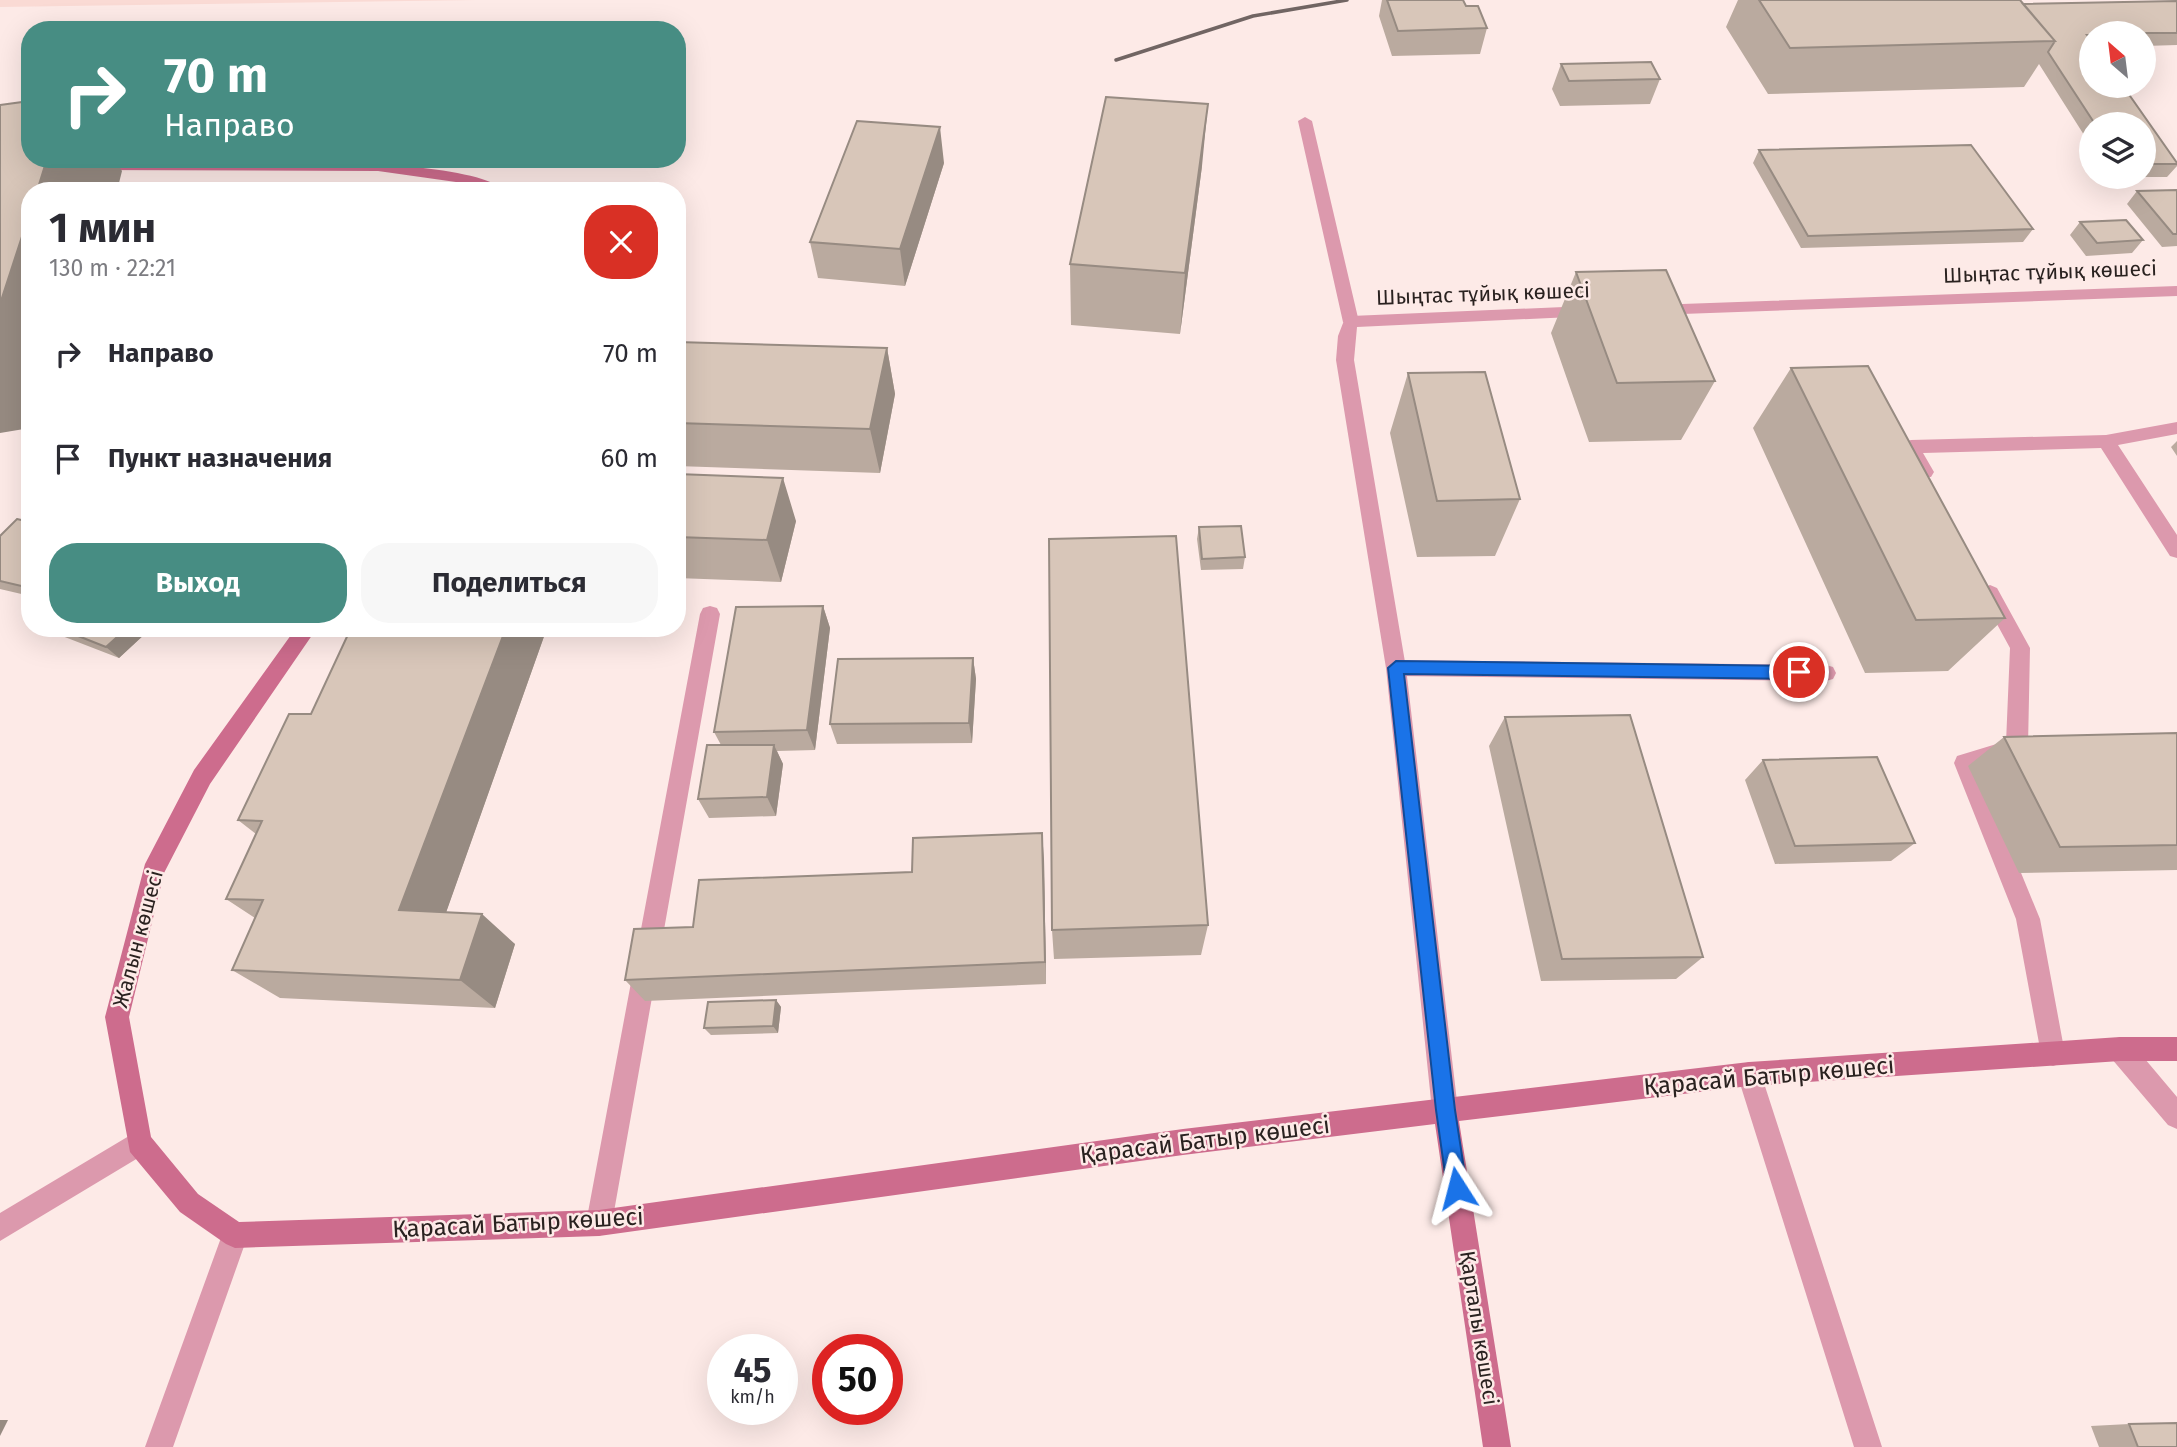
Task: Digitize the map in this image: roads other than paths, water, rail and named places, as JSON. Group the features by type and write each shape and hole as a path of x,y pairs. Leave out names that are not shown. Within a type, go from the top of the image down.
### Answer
{"main road":[{"path":"385,168 474,182"},
{"name":"Жалын көшесі","path":"235,1235 189,1203 139,1143 117,1017 153,871 202,777 301,637"},
{"name":"Қарасай Батыр көшесі","path":"235,1235 599,1223 1183,1142 1749,1074 2120,1049 2177,1049"},
{"name":"Қарталы көшесі","path":"1445,1110 1497,1447"}],"street":[{"path":"1305,121 1351,322"},
{"name":"Шыңтас тұйық көшесі","path":"1639,310 2177,291"},
{"name":"Шыңтас тұйық көшесі","path":"1396,668 1345,359 1346,336 1351,322 1611,312"},
{"path":"1937,494 1911,447 2106,441 2177,428"},
{"path":"2106,441 2177,551"},
{"path":"1982,577 2020,648 2017,746"},
{"path":"599,1223 710,614"},
{"path":"1396,668 1826,673"},
{"name":"Қарталы көшесі","path":"1396,668 1445,1110"},
{"path":"2044,744 2017,746 1965,763 2028,919 2053,1054"},
{"path":"2120,1049 2177,1116"},
{"path":"1749,1074 1868,1447"},
{"path":"0,1228 139,1143"},
{"path":"159,1447 235,1235"}],"railway":[{"path":"1116,60 1253,16 1347,0"}]}
